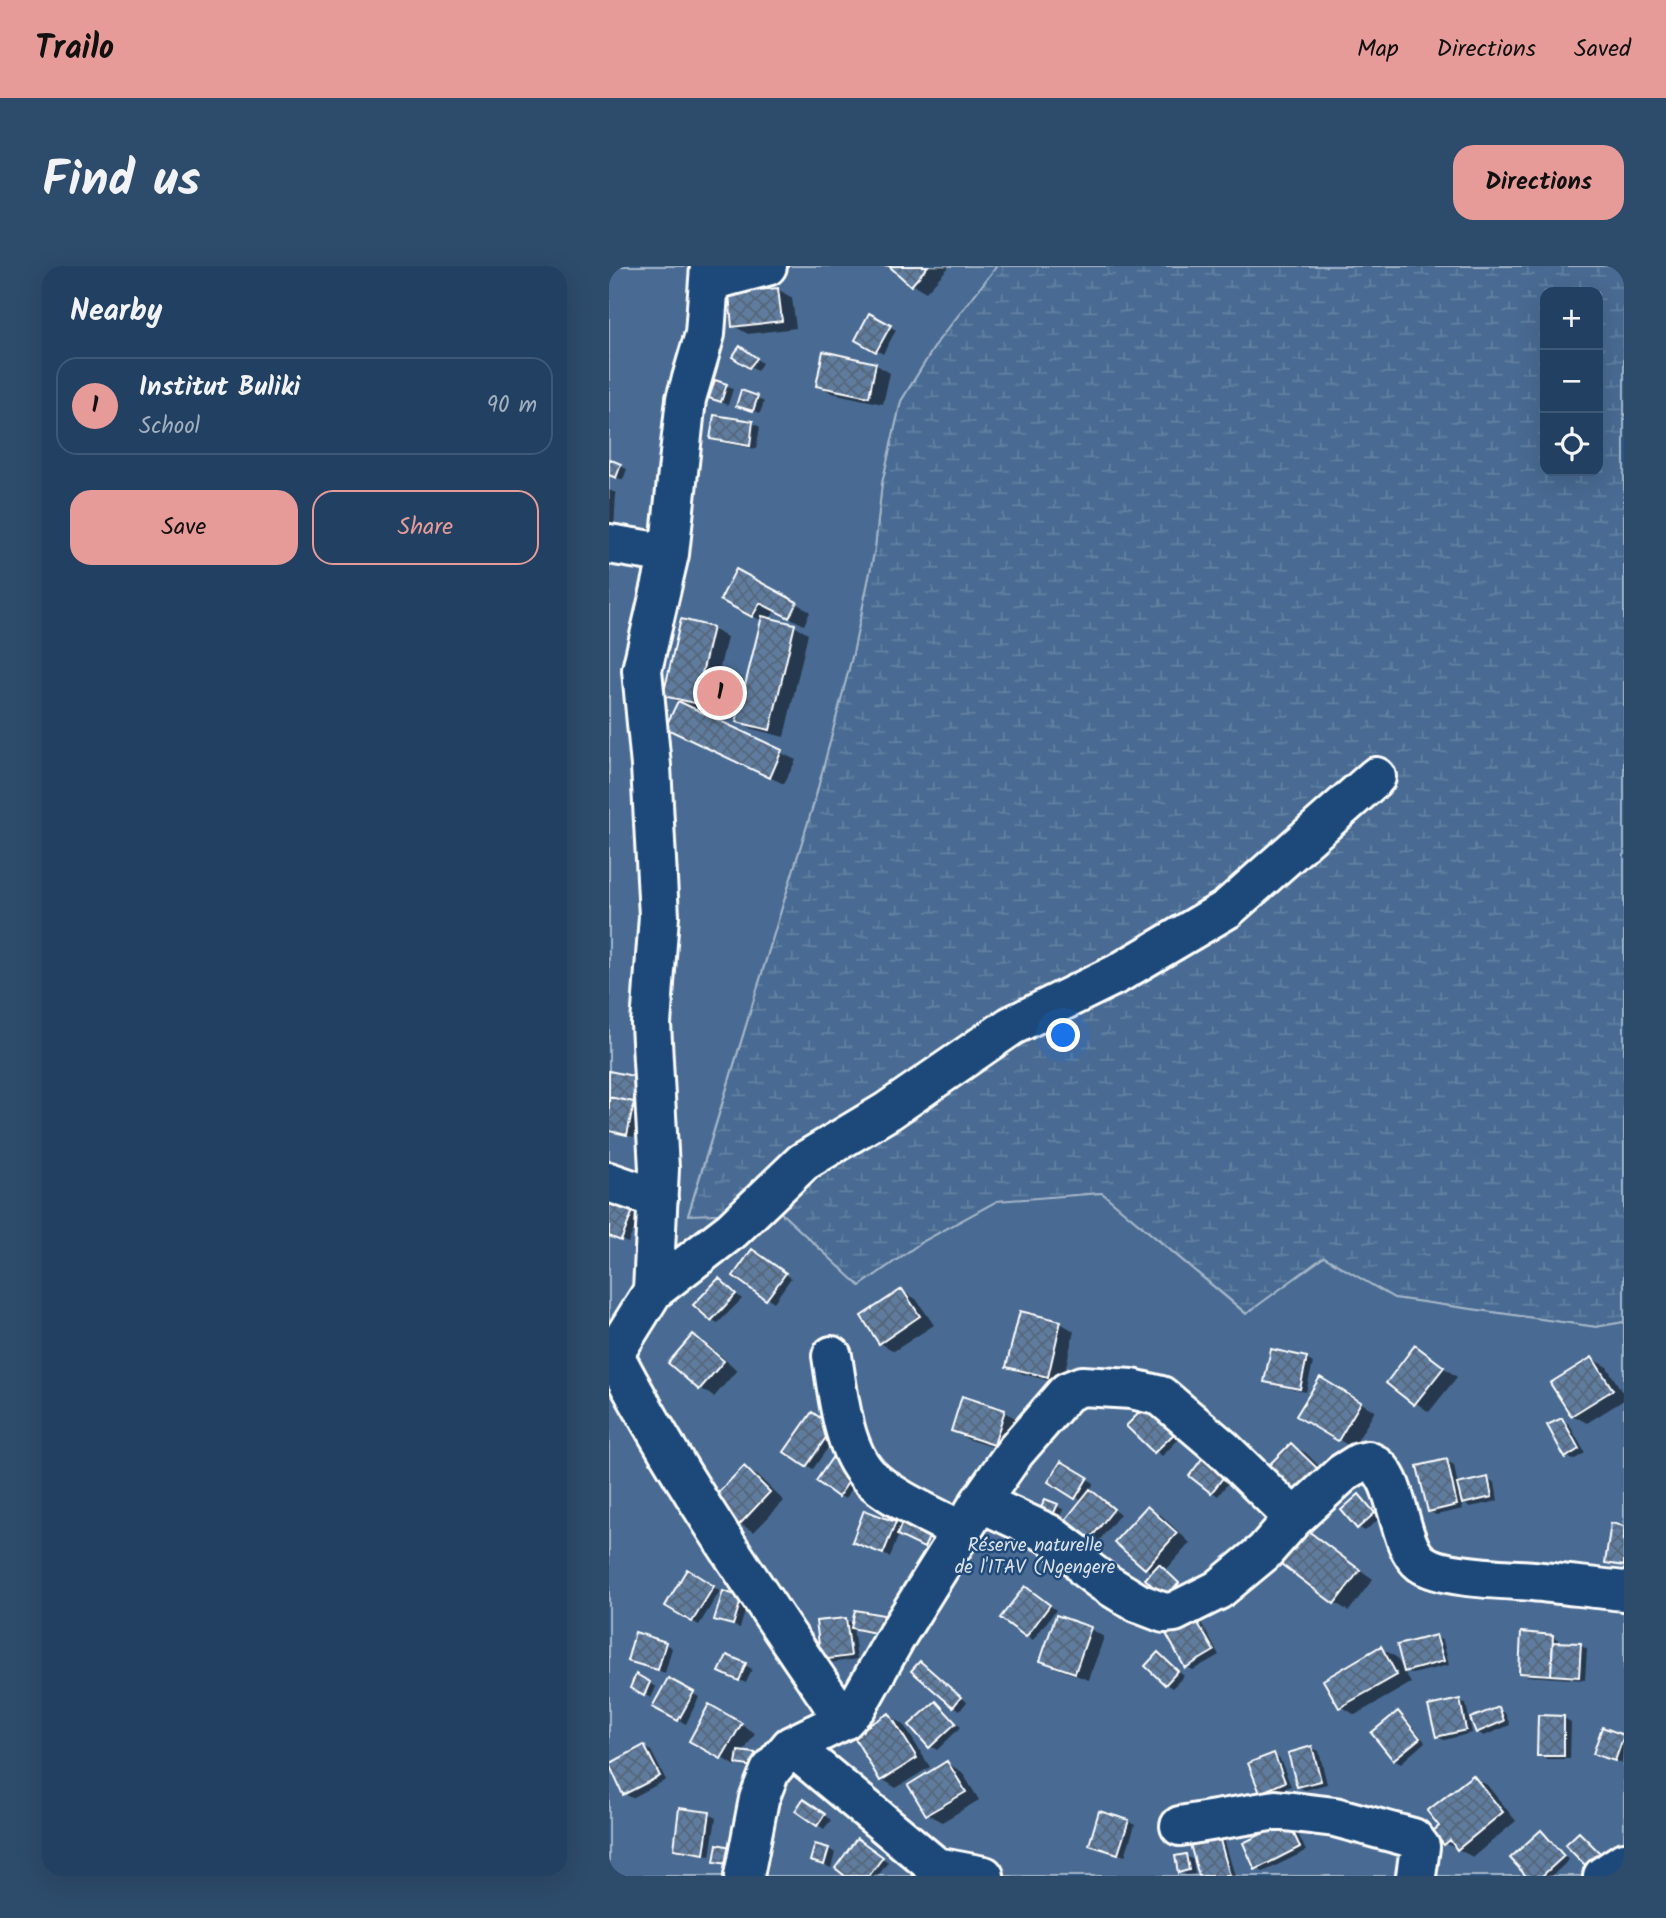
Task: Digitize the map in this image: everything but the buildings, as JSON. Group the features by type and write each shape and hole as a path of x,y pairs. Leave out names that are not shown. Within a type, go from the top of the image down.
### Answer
{"street":[{"path":"653,1291 659,1169 651,1024 659,916 651,766 642,670 669,554 687,399 705,334 710,273 767,266"},
{"path":"609,544 669,554"},
{"path":"844,1720 716,1532 611,1358 653,1291 732,1230 803,1162 888,1111 1011,1026 1117,974 1227,909 1376,777"},
{"path":"609,1182 658,1199"},
{"path":"832,1356 842,1415 853,1449 867,1475 887,1491 971,1517 1049,1534 1075,1553 1086,1569 1102,1581 1137,1603 1164,1613 1174,1612 1218,1590 1264,1552 1294,1518 1343,1473 1368,1461 1383,1469 1408,1541 1421,1562 1441,1570 1482,1577 1624,1591"},
{"path":"744,1876 759,1799 770,1770 791,1746 844,1720 857,1706 897,1635 971,1517 1016,1452 1067,1392 1083,1386 1132,1390 1161,1396 1223,1449 1294,1518"},
{"path":"791,1746 939,1872 984,1876"},
{"path":"1180,1826 1276,1810 1335,1817 1413,1838 1420,1847 1416,1876"},
{"path":"1603,1876 1624,1862"}],"green space":[{"name":"Réserve naturelle de l'ITAV (Ngengere","path":"609,266 997,266 938,341 901,401 882,483 875,548 853,653 815,799 688,1215 780,1212 860,1286 922,1242 997,1201 1102,1193 1246,1314 1324,1257 1394,1298 1596,1327 1624,1322 1624,1876 609,1876"},
{"path":"997,266 1624,266 1624,1322 1596,1327 1394,1298 1324,1257 1247,1314 1102,1193 997,1202 922,1242 860,1286 780,1212 688,1216 815,799 853,653 875,548 882,483 901,401 938,341"}],"place":[{"name":"Institut Buliki","path":"720,693"}]}
